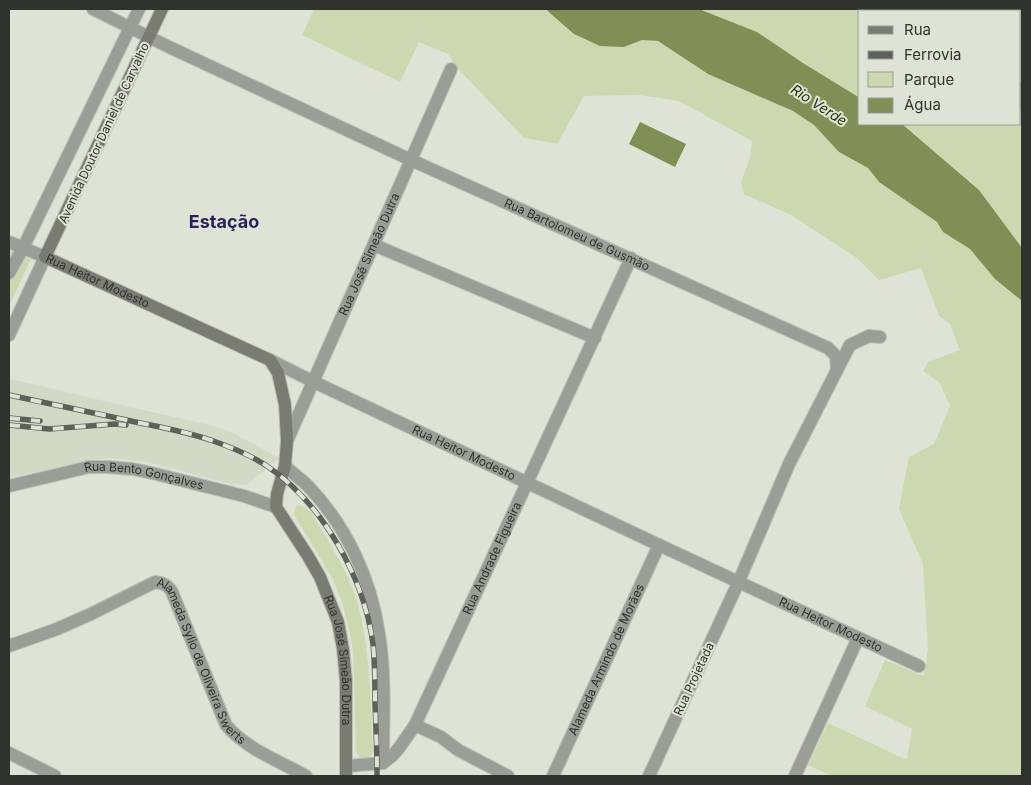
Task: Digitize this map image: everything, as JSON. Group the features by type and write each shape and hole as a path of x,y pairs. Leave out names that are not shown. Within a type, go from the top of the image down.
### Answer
{"main road":[{"name":"Avenida Doutor Daniel de Carvalho","path":"45,257 162,9"},
{"name":"Rua Heitor Modesto","path":"45,257 270,360"},
{"name":"Rua José Simeão Dutra","path":"270,360 278,373 285,405 287,441 285,466 277,494 276,507 320,578 338,622 344,649 346,681 346,771"}],"street":[{"name":"Rua Bartolomeu de Gusmão","path":"93,9 411,160 828,348 836,356 836,370"},
{"path":"9,273 23,248 139,9"},
{"name":"Rua José Simeão Dutra","path":"287,441 451,69"},
{"name":"Rua Heitor Modesto","path":"9,242 45,257"},
{"path":"374,246 595,338"},
{"path":"9,336 45,257"},
{"name":"Rua Andrade Figueira","path":"383,763 399,748 415,724 631,258"},
{"path":"739,581 788,464 850,345 869,336 880,337"},
{"name":"Rua Heitor Modesto","path":"270,360 919,666"},
{"path":"285,466 306,484 322,502 351,546 363,572 380,636 383,677 383,763 346,771"},
{"name":"Rua Bento Gonçalves","path":"9,486 89,467 107,467 132,469 156,474 244,496 276,507"},
{"name":"Alameda Armindo de Morães","path":"553,776 659,545"},
{"name":"Rua Projetada","path":"649,776 739,581"},
{"name":"Alameda Sylio de Oliveira Swerts","path":"9,646 57,629 155,582 161,583 172,592 226,724 234,734 247,744 306,776"},
{"path":"795,776 858,638"},
{"path":"415,724 441,737 458,750 508,776"},
{"path":"9,753 55,776"}],"shaded area":[{"path":"9,379 214,426 235,434 279,458 247,485 228,483 147,462 109,458 81,462 9,478"}],"green space":[{"path":"314,9 546,9 551,14 624,47 642,40 658,41 708,74 793,111 814,125 839,152 868,168 879,182 937,222 943,232 970,249 995,279 1022,301 1022,776 832,776 808,765 828,723 907,760 912,729 865,706 885,660 924,676 928,649 923,564 899,509 909,457 934,444 950,406 940,383 923,371 928,362 960,350 950,324 939,316 921,268 879,280 857,258 791,215 744,194 741,182 750,158 752,141 679,101 639,95 584,96 557,144 524,138 460,71 448,54 419,42 400,82 302,35"},
{"path":"699,9 1022,9 1022,248 979,190 903,125 1021,125 1021,10 858,10 858,97 757,32"},
{"path":"9,250 31,259 9,306"},
{"path":"297,505 303,506 311,512 342,565 356,598 365,635 370,693 373,751 371,756 366,759 360,758 356,752 353,651 348,624 333,579 296,518 294,511"}],"water":[{"name":"Rio Verde","path":"546,9 699,9 757,32 858,97 858,125 903,125 979,190 1022,248 1022,301 995,279 970,249 943,232 937,222 879,182 868,168 839,152 814,125 793,111 708,74 658,41 642,40 624,47 600,46 574,34"},
{"path":"640,122 686,144 675,167 629,144"}],"railway":[{"path":"9,395 174,430 216,442 242,452 267,466 306,500 338,544 361,593 368,619 374,659 377,776"},
{"path":"9,418 40,421"},
{"path":"9,425 49,429 115,424 126,425"}],"district":[{"name":"Estação","path":"224,222"}]}
